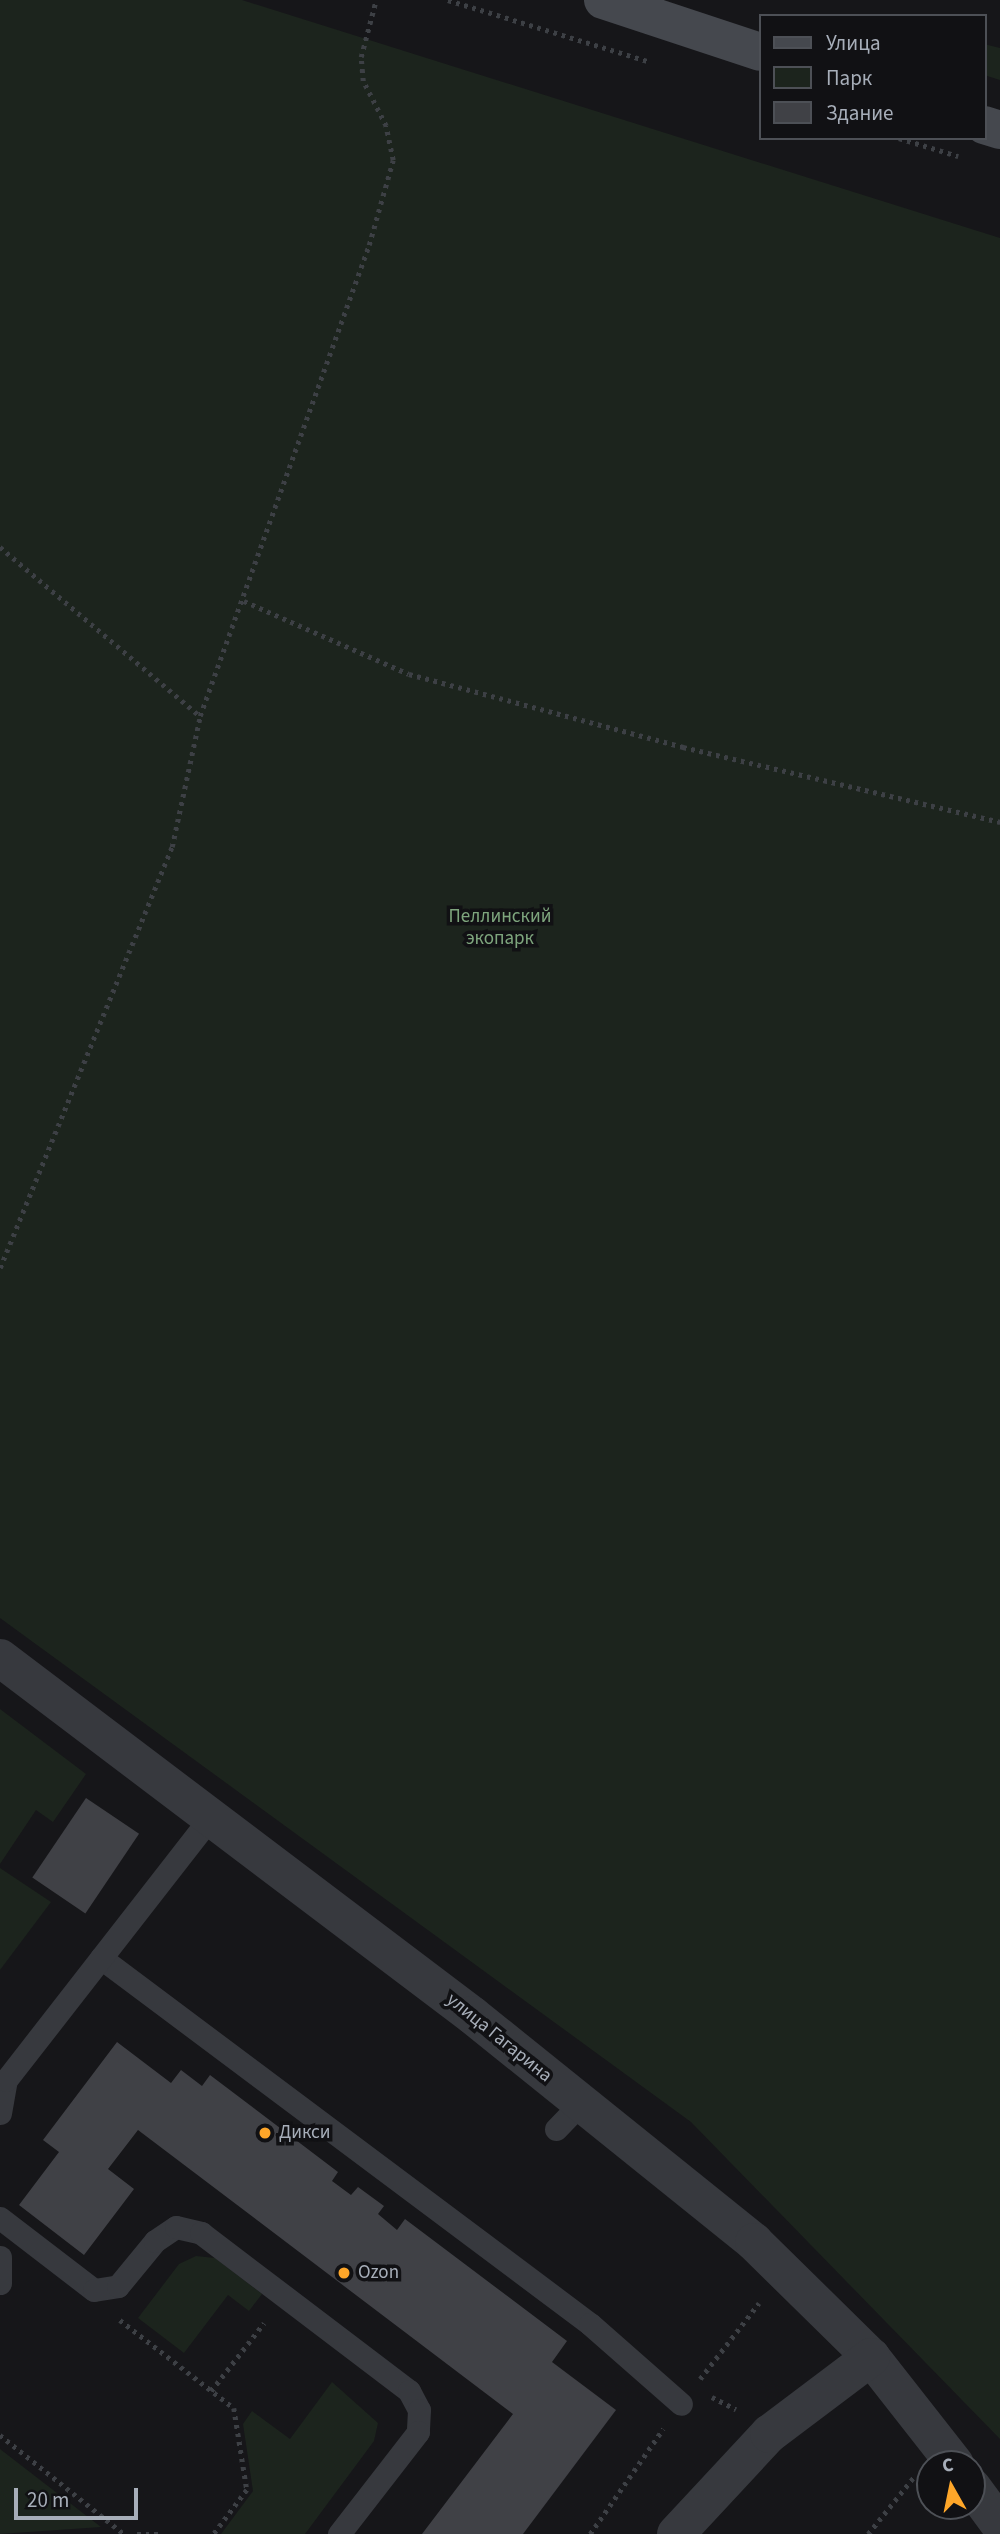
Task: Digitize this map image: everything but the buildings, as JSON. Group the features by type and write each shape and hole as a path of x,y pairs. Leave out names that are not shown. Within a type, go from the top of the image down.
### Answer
{"street":[{"path":"603,0 758,50"},
{"name":"улица Гагарина","path":"0,1658 212,1815 568,2117 754,2242 871,2357 945,2450"},
{"path":"676,2534 769,2434 871,2357"},
{"path":"986,2506 1000,2525"}],"lane":[{"path":"0,2113 3,2078 212,1815"},
{"path":"101,1958 687,2396"},
{"path":"0,2218 94,2290 118,2286 155,2241 176,2227 201,2233 409,2391 419,2410 418,2432 339,2534"},
{"path":"0,2257 0,2283"}],"path":[{"path":"0,1268 172,847 200,716 244,601 369,245 393,160 386,126 363,81 361,57 376,0"},
{"path":"448,0 656,64"},
{"path":"905,140 962,158"},
{"path":"0,547 200,716"},
{"path":"244,601 409,674 682,747 1000,822"},
{"path":"94,2290 130,2332 234,2408 247,2490 214,2534"},
{"path":"211,2392 284,2296"},
{"path":"590,2534 687,2396 760,2302"},
{"path":"687,2396 769,2434"},
{"path":"0,2435 124,2534"},
{"path":"868,2534 916,2486"},
{"path":"136,2534 158,2534"}],"green space":[{"name":"Пеллинский экопарк","path":"0,0 242,0 1000,238 1000,2439 691,2122 0,1618"},
{"path":"986,44 1000,48 1000,80 986,76"},
{"path":"0,1709 86,1774 53,1822 36,1810 0,1864"},
{"path":"0,1868 51,1902 0,1970"},
{"path":"196,2256 215,2258 262,2294 249,2311 228,2295 184,2353 138,2318 179,2264"},
{"path":"332,2382 378,2423 374,2441 305,2534 221,2534 253,2491 243,2424 252,2411 290,2439"},
{"path":"0,2449 101,2527 0,2534"}],"place":[{"name":"Дикси","path":"265,2133"},
{"name":"Ozon","path":"344,2273"}]}
